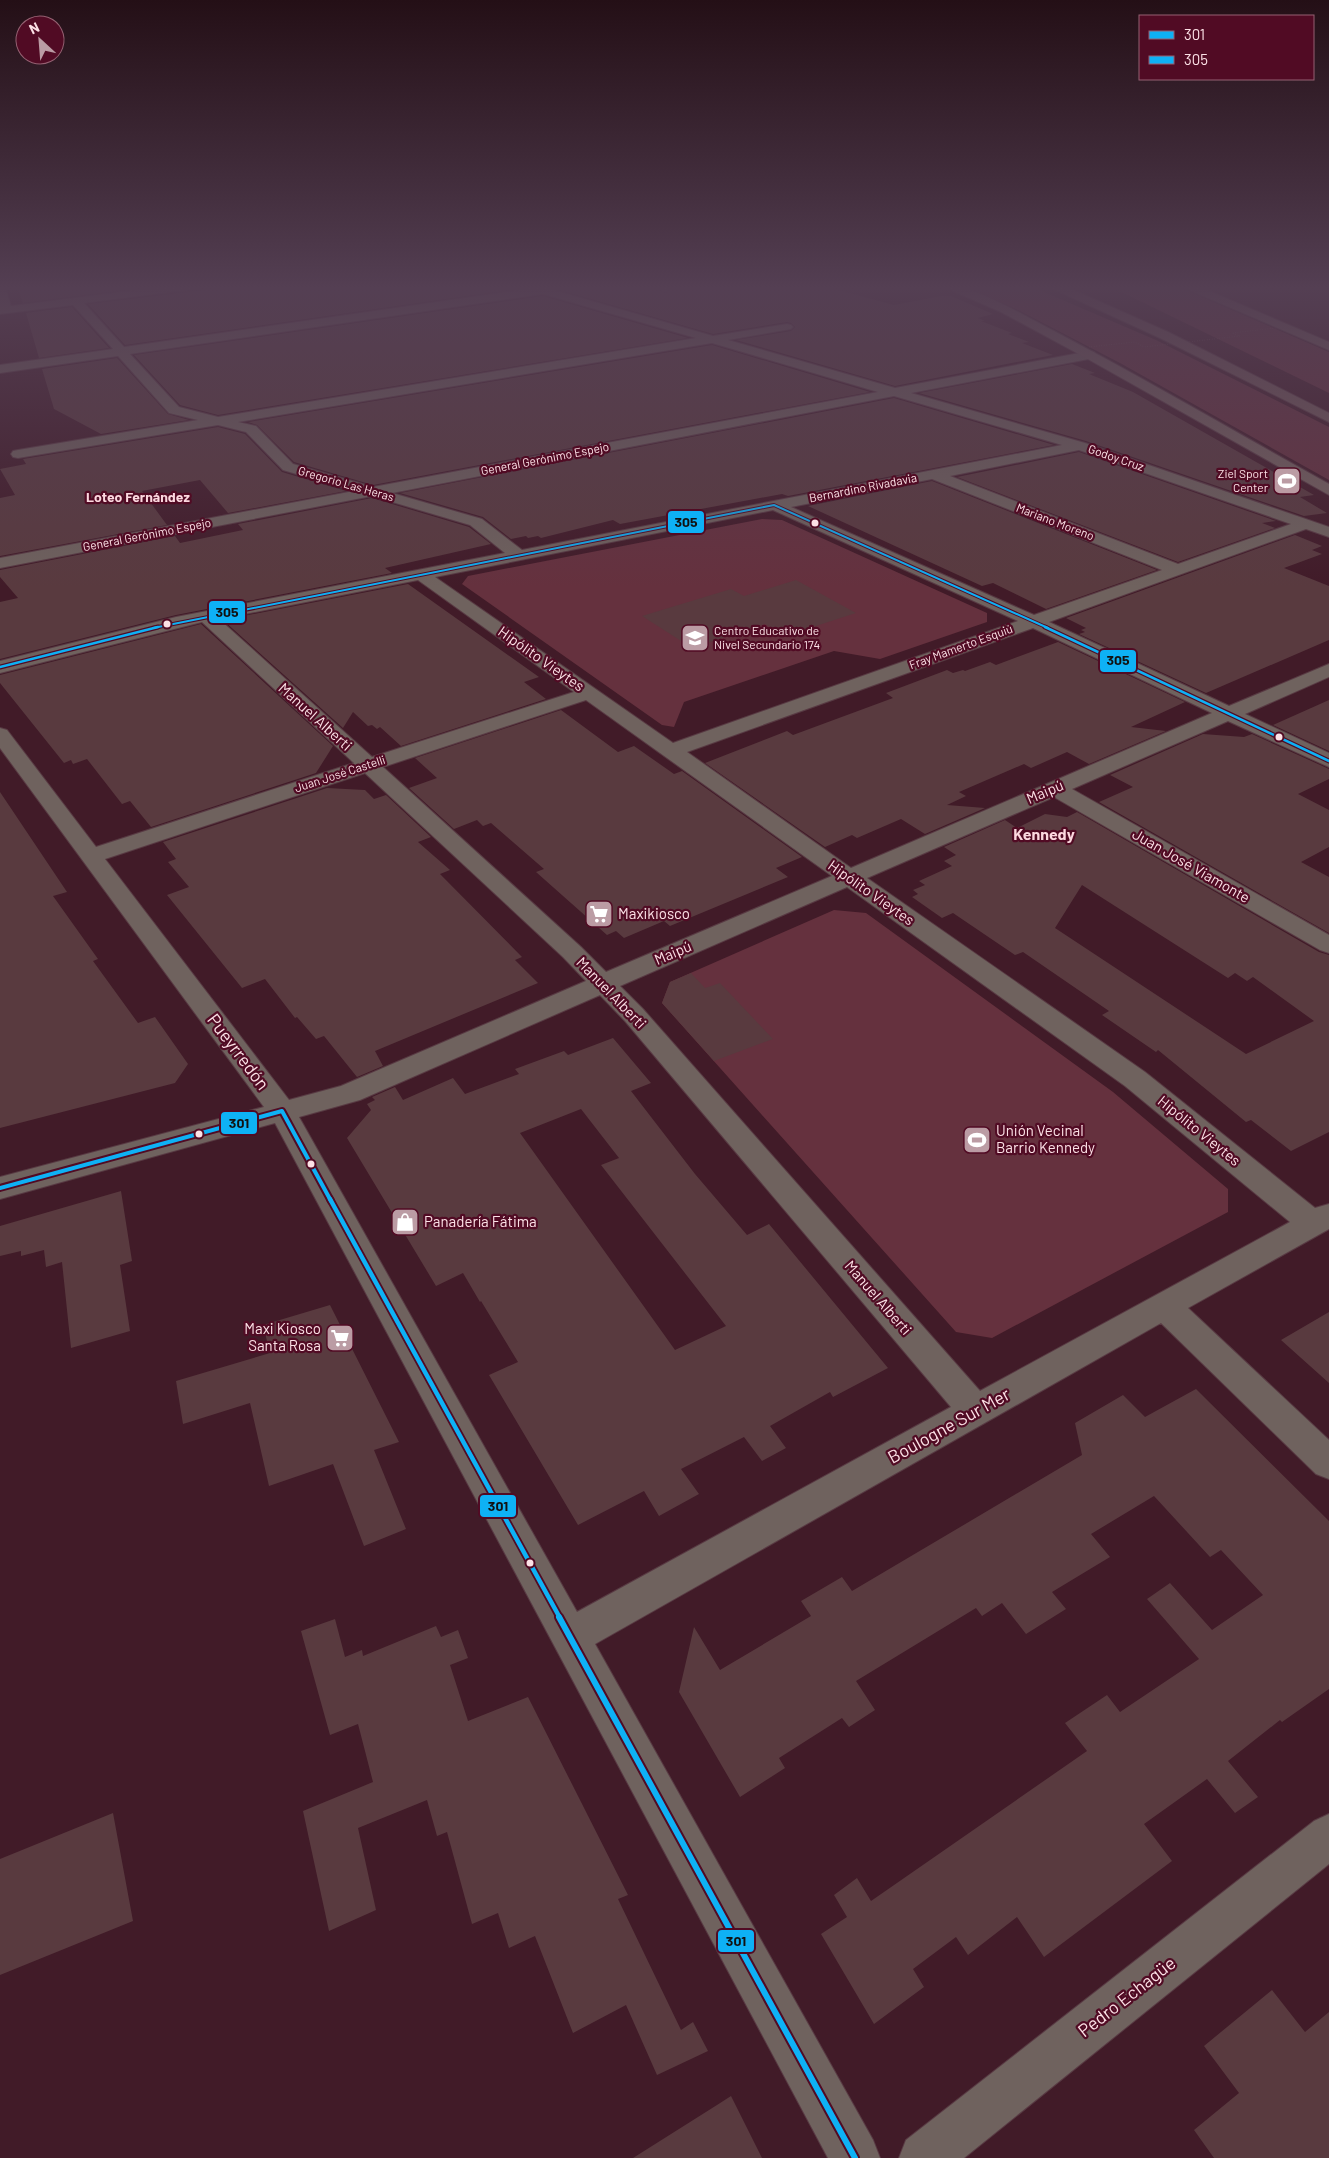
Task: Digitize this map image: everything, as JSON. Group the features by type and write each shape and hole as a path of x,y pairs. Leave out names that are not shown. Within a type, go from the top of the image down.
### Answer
{"highway":[{"path":"1265,386 1329,418"}],"street":[{"name":"Gregorio Las Heras","path":"152,386 174,410 251,429 288,467 476,522 518,555"},
{"path":"18,454 431,386"},
{"name":"Godoy Cruz","path":"874,386 1080,446 1329,532"},
{"name":"General Gerónimo Espejo","path":"0,563 926,386"},
{"path":"1149,386 1329,490"},
{"name":"Bernardino Rivadavia","path":"0,668 205,616 1080,446"},
{"name":"Mariano Moreno","path":"932,474 1178,570"},
{"path":"774,505 1034,621 1329,761"},
{"name":"Fray Mamerto Esquiú","path":"671,751 1306,524"},
{"name":"Hipólito Vieytes","path":"420,574 1135,1079 1321,1219"},
{"name":"Manuel Alberti","path":"205,616 572,952 603,983 634,1015 976,1411"},
{"name":"Maipú","path":"0,1188 350,1092 1329,670"},
{"name":"Juan José Castelli","path":"91,856 589,693"},
{"name":"Pueyrredón","path":"0,734 282,1111 855,2158"},
{"name":"Juan José Viamonte","path":"1054,788 1329,944"},
{"name":"Boulogne Sur Mer","path":"569,1637 1321,1219"},
{"path":"1164,1306 1329,1463"},
{"name":"Pedro Echagüe","path":"924,2158 1329,1836"}],"shaded area":[{"path":"1161,386 1247,386 1329,427 1329,480"},
{"path":"1314,386 1329,386 1329,393"},
{"path":"762,519 782,520 987,613 987,622 880,659 834,651 684,702 674,727 662,725 462,584 468,576"},
{"name":"Unión Vecinal Barrio Kennedy","path":"834,910 866,913 1113,1092 1228,1189 1228,1212 992,1338 956,1332 662,1003 670,982"}],"building":[{"path":"47,386 142,386 168,414 189,420 101,434 54,409"},
{"path":"162,386 397,386 218,415 180,405"},
{"path":"467,386 849,386 870,392 373,485 294,462 257,425 248,422"},
{"path":"957,386 1118,386 1133,392 1314,495 1300,497 1327,513 1304,516 1086,441 919,393"},
{"path":"894,398 1054,445 788,496 782,494 620,524 613,520 541,538 538,536 528,538 526,536 511,539 483,517 400,493"},
{"path":"218,427 245,434 282,472 346,491 228,513 200,480 142,491 167,525 0,556 0,498 15,495 0,469 26,464 23,459"},
{"path":"1079,452 1276,521 1262,523 1275,528 1178,562 957,477"},
{"path":"932,481 1157,570 1046,609 993,583 982,586 808,506"},
{"path":"372,498 469,527 491,544 385,568 392,573 176,615 0,659 0,602 18,598 0,577 0,570 175,536 180,543 243,530 238,524"},
{"path":"1295,535 1322,546 1312,550 1322,554 1284,568 1329,586 1329,640 1206,693 1079,634 1085,632 1081,630 1086,628 1066,618"},
{"path":"796,580 856,613 785,636 765,624 692,648 642,616 731,589 744,596"},
{"path":"408,584 539,677 524,682 546,699 401,746 380,727 377,729 372,725 368,726 353,712 343,728 223,620"},
{"path":"201,624 333,746 316,773 151,827 130,801 122,804 87,759 73,764 71,760 64,763 0,683 0,675"},
{"path":"1058,642 1185,702 1131,727 1166,731 1089,764 1067,752 1031,768 1024,764 959,792 966,796 947,805 985,808 925,834 901,819 857,838 852,835 825,847 705,763 787,731 793,735 893,698 886,693 947,670 953,673 965,671 990,662 996,665"},
{"path":"1329,700 1329,751 1273,725"},
{"path":"561,710 618,752 634,746 674,774 682,771 802,857 776,868 788,877 670,926 664,921 624,938 616,931 607,935 536,872 544,869 491,823 483,826 477,820 454,829 409,788 437,778 415,758"},
{"path":"1203,734 1244,737 1252,734 1329,769 1329,779 1298,794 1329,810 1329,847 1301,862 1329,877 1329,933 1099,802 1133,787 1110,775"},
{"path":"327,788 365,790 374,799 386,795 431,837 418,842 450,870 440,874 522,957 515,960 538,983 375,1051 383,1066 357,1077 324,1036 316,1039 297,1017 295,1018 265,979 242,988 167,895 189,887 168,862 176,859 163,842"},
{"path":"0,792 67,892 53,896 98,959 93,961 138,1023 155,1017 188,1064 175,1083 0,1128"},
{"path":"1077,812 1319,952 1329,955 1329,1132 1291,1151 1251,1120 1246,1122 1158,1050 1156,1052 1102,1015 1109,1011 1023,952 1015,955 953,913 942,918 912,897 918,894 913,890 925,885 919,881 952,866 944,861 956,855 944,847 1005,820 1017,828 1045,814 1067,817","holes":["1082,885 1228,978 1235,973 1247,981 1253,977 1314,1021 1246,1054 1055,928"]},
{"path":"691,973 705,988 720,983 773,1039 714,1061 662,1003 670,982"},
{"path":"613,1038 651,1083 631,1091 695,1174 747,1235 769,1224 888,1368 833,1397 830,1392 770,1426 786,1448 762,1461 744,1437 681,1469 699,1494 659,1516 644,1491 578,1525 489,1375 518,1362 463,1273 436,1286 347,1138 371,1110 367,1104 375,1100 372,1097 395,1087 403,1100 453,1078 465,1094 519,1074 515,1069 564,1051 568,1055","holes":["581,1109 619,1158 601,1165 726,1326 675,1350 520,1133"]},
{"path":"121,1191 132,1261 120,1265 130,1331 71,1348 62,1262 46,1267 44,1250 21,1256 21,1251 0,1256 0,1226"},
{"path":"330,1305 399,1442 374,1450 406,1529 364,1546 333,1464 269,1486 250,1403 183,1424 176,1381 270,1353 263,1325"},
{"path":"1329,1312 1329,1383 1281,1340"},
{"path":"1196,1389 1329,1521 1329,1689 1282,1722 1280,1720 1228,1761 1258,1797 1235,1813 1207,1779 1144,1824 1172,1861 1044,1957 1017,1917 968,1955 956,1937 913,1969 924,1987 874,2024 821,1934 847,1917 834,1895 857,1878 871,1901 1087,1751 1065,1723 1107,1695 1120,1712 1199,1659 1147,1599 1170,1583 1212,1630 1263,1595 1221,1550 1210,1557 1154,1496 1091,1534 1110,1557 1052,1592 1066,1609 1026,1634 1002,1603 982,1616 976,1608 856,1681 875,1710 849,1727 842,1718 779,1758 785,1768 740,1797 679,1692 694,1627 720,1670 811,1616 801,1601 842,1577 852,1591 1082,1455 1075,1423 1123,1395 1145,1417"},
{"path":"335,1619 345,1657 362,1650 363,1656 436,1626 441,1637 458,1630 468,1658 450,1665 468,1721 528,1697 628,1895 618,1899 681,2030 693,2022 708,2051 657,2075 626,2005 573,2033 535,1936 509,1948 498,1913 472,1924 447,1832 437,1836 427,1800 358,1828 376,1910 329,1931 303,1811 373,1782 358,1724 330,1735 301,1631"},
{"path":"113,1813 133,1921 0,1975 0,1859"},
{"path":"1272,1990 1305,2032 1329,2012 1329,2158 1214,2158 1194,2130 1239,2093 1204,2046"},
{"path":"731,2096 762,2158 633,2158 717,2105"}],"transit line":[{"name":"305","path":"0,667 176,622 774,505 1066,636 1329,761"},
{"name":"301","path":"0,1188 282,1111 855,2158"}],"place":[{"name":"Ziel Sport Center","path":"1287,481"},
{"name":"Centro Educativo de Nivel Secundario 174","path":"695,638"},
{"name":"Maxikiosco","path":"599,914"},
{"name":"Unión Vecinal Barrio Kennedy","path":"977,1140"},
{"name":"Panadería Fátima","path":"405,1222"},
{"name":"Maxi Kiosco Santa Rosa","path":"340,1338"}],"district":[{"name":"Loteo Fernández","path":"138,497"},
{"name":"Kennedy","path":"1044,834"}]}
